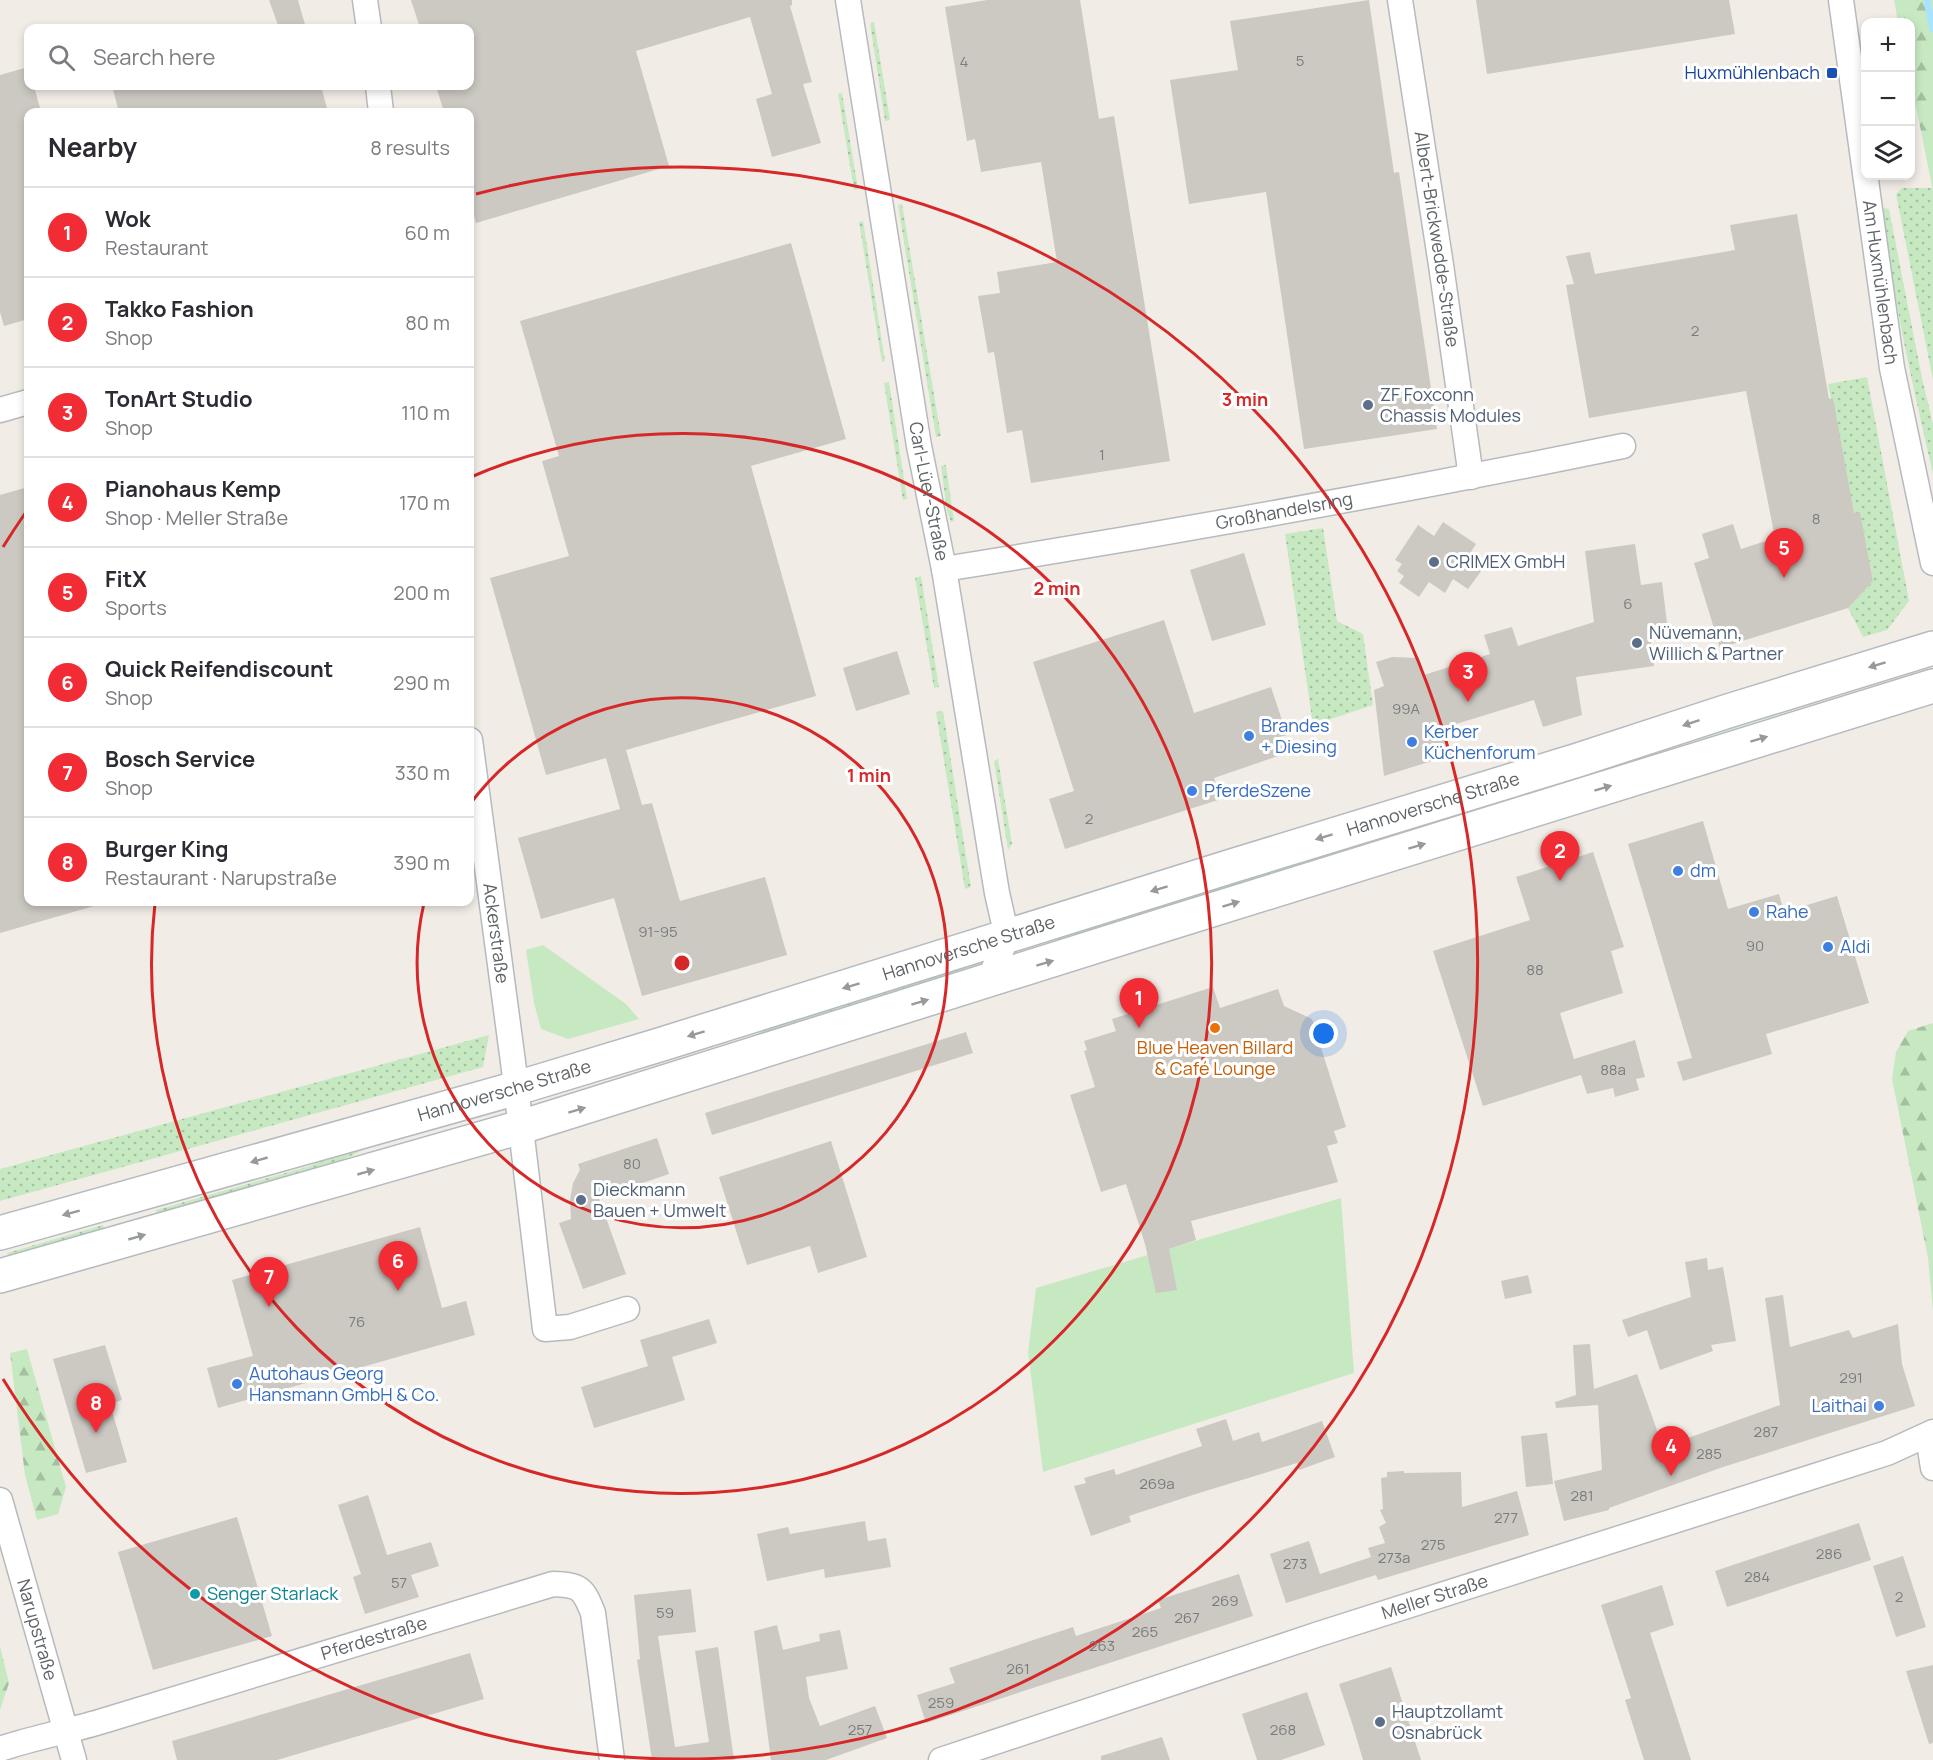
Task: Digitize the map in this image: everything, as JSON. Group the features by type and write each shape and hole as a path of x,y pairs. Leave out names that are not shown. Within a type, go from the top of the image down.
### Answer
{"main road":[{"name":"Hannoversche Straße","path":"0,1233 517,1088 752,1017 1933,648"},
{"name":"Hannoversche Straße","path":"0,1276 521,1127 1933,686"}],"street":[{"path":"365,0 368,24"},
{"name":"Carl-Lüer-Straße","path":"848,0 917,435 944,569 996,893 1006,937"},
{"name":"Albert-Brickwedde-Straße","path":"1400,0 1443,276 1471,477"},
{"name":"Am Huxmühlenbach","path":"1841,0 1892,368 1933,563"},
{"path":"378,90 381,108"},
{"path":"0,410 24,403"},
{"name":"Großhandelsring","path":"944,569 1193,528 1471,477 1623,446"},
{"name":"Ackerstraße","path":"474,770 521,1127"},
{"path":"989,980 1006,937"},
{"path":"521,1127 545,1329 570,1326 627,1309"},
{"path":"1931,1434 1933,1468"},
{"name":"Meller Straße","path":"941,1760 1311,1637 1887,1453 1931,1434"},
{"name":"Narupstraße","path":"0,1500 74,1760"},
{"name":"Pferdestraße","path":"0,1749 26,1740 66,1732 553,1584 574,1585 587,1597 593,1613 612,1760"}],"green space":[{"path":"1894,0 1933,0 1933,191 1915,102 1915,18 1897,18"},
{"path":"874,22 890,120 885,121 870,23"},
{"path":"842,93 858,189 854,190 838,94"},
{"path":"1902,188 1932,188 1933,191 1933,380 1896,194"},
{"path":"902,204 941,436 936,437 898,205"},
{"path":"1883,208 1889,209 1933,424 1933,474 1898,309"},
{"path":"863,221 885,361 882,362 859,222"},
{"path":"1867,377 1909,601 1887,630 1863,637 1848,608 1873,581 1860,513 1854,513 1828,384"},
{"path":"889,382 907,499 903,500 884,383"},
{"path":"946,465 954,521 951,522 947,511 941,466"},
{"path":"1323,528 1337,621 1363,634 1373,705 1313,725 1285,534"},
{"path":"921,576 939,687 934,688 915,578"},
{"path":"1883,675 1885,681 1633,760 1570,790 1058,949 1053,933"},
{"path":"943,711 971,887 965,889 936,712"},
{"path":"998,759 1012,844 1008,850 994,761"},
{"path":"543,945 626,1004 639,1019 568,1039 541,1029 534,1003 526,950"},
{"path":"956,963 958,971 799,1021 746,1047 741,1042 796,1014"},
{"path":"1933,1023 1933,1311 1928,1258 1892,1079 1896,1052 1908,1031"},
{"path":"489,1035 483,1067 0,1201 0,1169"},
{"path":"454,1116 456,1122 367,1148 316,1173 158,1218 156,1210 310,1166 358,1143"},
{"path":"1341,1198 1354,1373 1043,1472 1028,1352 1036,1288"},
{"path":"103,1225 105,1232 9,1259 7,1253"},
{"path":"27,1349 66,1487 58,1514 37,1520 25,1475 10,1353"},
{"path":"0,1646 9,1683 0,1710"}],"building":[{"path":"269,0 298,0 305,24 278,24"},
{"path":"411,0 792,0 790,6 812,82 803,84 821,143 772,157 756,99 772,94 750,17 636,51 669,166 476,223 474,215 474,108 443,108 437,90 474,90 474,24 419,24"},
{"path":"987,0 1080,0 1099,119 1114,116 1170,461 1031,483 1022,430 1007,433 994,352 988,353 978,296 1000,293 997,272 1057,262 1041,162 981,172 975,139 967,141 945,7"},
{"path":"1369,0 1394,173 1399,172 1437,429 1304,449 1266,192 1189,204 1170,80 1238,70 1230,21"},
{"path":"1476,0 1729,0 1735,34 1487,74"},
{"path":"24,68 24,90 35,90 40,108 24,108 24,320 4,326 0,312 0,75"},
{"path":"113,90 322,90 327,108 118,108"},
{"path":"1797,214 1829,399 1833,398 1854,513 1860,512 1873,581 1848,608 1720,648 1694,563 1709,558 1702,534 1733,524 1741,549 1775,538 1746,391 1589,418 1566,285 1574,284 1566,256 1590,252 1595,274 1735,250 1730,225"},
{"path":"791,243 846,439 751,466 816,696 626,750 642,805 652,803 680,901 765,877 787,955 642,996 614,898 541,919 518,838 620,809 606,758 546,775 490,578 569,556 542,461 559,456 520,321"},
{"path":"24,488 24,906 94,906 0,933 0,495"},
{"name":"CRIMEX GmbH","path":"1443,522 1476,544 1466,560 1482,570 1468,589 1453,579 1445,593 1429,582 1419,597 1399,583 1404,576 1397,571 1402,564 1395,560 1418,525 1434,536"},
{"path":"1635,544 1641,585 1662,582 1667,623 1649,626 1654,666 1576,677 1582,715 1543,727 1534,700 1443,728 1451,755 1384,776 1374,690 1384,686 1376,662 1392,657 1419,658 1424,675 1490,654 1484,635 1512,627 1518,646 1594,622 1585,551"},
{"path":"1244,553 1266,625 1212,641 1190,570"},
{"path":"1164,620 1194,713 1271,687 1287,735 1279,737 1284,754 1214,778 1221,799 1065,849 1049,799 1074,791 1033,662"},
{"path":"897,651 910,694 856,711 843,668"},
{"path":"1703,821 1728,909 1779,894 1784,912 1837,896 1869,1003 1766,1034 1772,1054 1683,1081 1677,1062 1692,1058 1628,844"},
{"path":"1593,852 1624,947 1611,951 1623,993 1560,1013 1574,1059 1635,1040 1645,1077 1636,1079 1639,1090 1615,1097 1613,1088 1587,1094 1581,1075 1483,1106 1433,951 1530,920 1516,877"},
{"path":"1213,987 1220,1008 1278,989 1284,1006 1312,1019 1346,1127 1334,1131 1338,1143 1327,1146 1338,1182 1191,1221 1196,1240 1169,1249 1177,1290 1156,1293 1145,1244 1126,1184 1101,1192 1070,1095 1095,1087 1084,1051 1087,1050 1084,1041 1116,1031 1112,1019"},
{"path":"966,1032 973,1053 712,1135 705,1113"},
{"path":"657,1138 669,1174 599,1198 626,1274 583,1289 559,1223 571,1219 570,1200 573,1183 580,1170 578,1164"},
{"path":"831,1141 867,1257 818,1273 810,1246 747,1265 719,1177"},
{"path":"420,1227 442,1308 466,1301 475,1335 218,1408 207,1368 253,1356 232,1280"},
{"path":"1707,1258 1708,1270 1723,1267 1736,1341 1711,1345 1713,1351 1660,1370 1647,1330 1628,1337 1622,1320 1691,1297 1685,1262"},
{"path":"1528,1275 1532,1293 1505,1299 1501,1281"},
{"path":"1783,1295 1790,1347 1849,1330 1853,1338 1898,1324 1902,1364 1915,1406 1723,1467 1609,1508 1609,1510 1564,1521 1554,1481 1602,1470 1598,1405 1556,1408 1555,1402 1576,1395 1573,1345 1590,1344 1594,1389 1637,1374 1663,1447 1780,1405 1765,1298"},
{"path":"709,1319 717,1343 672,1357 685,1400 594,1428 581,1387 648,1366 640,1340"},
{"path":"105,1345 122,1400 110,1404 127,1462 86,1473 53,1359"},
{"path":"1226,1419 1233,1441 1259,1432 1262,1442 1322,1421 1335,1457 1299,1470 1297,1463 1199,1493 1129,1516 1131,1522 1091,1536 1074,1486 1086,1483 1084,1478 1114,1469 1116,1475 1202,1446 1196,1429"},
{"path":"1547,1433 1553,1484 1526,1487 1521,1436"},
{"path":"1404,1471 1404,1473 1461,1472 1462,1507 1517,1491 1529,1535 1378,1580 1376,1575 1286,1603 1270,1554 1309,1541 1320,1574 1371,1557 1368,1548 1385,1543 1379,1527 1386,1523 1380,1510 1383,1509 1381,1478 1387,1477 1387,1472"},
{"path":"368,1495 387,1555 431,1542 439,1566 411,1575 419,1597 365,1614 353,1577 361,1574 338,1505"},
{"name":"Senger Starlack","path":"237,1517 272,1636 153,1670 118,1552"},
{"path":"865,1521 868,1541 886,1538 891,1567 825,1578 824,1569 767,1581 757,1534 788,1527 790,1534"},
{"path":"1859,1523 1871,1560 1727,1607 1715,1571"},
{"path":"1903,1556 1926,1627 1896,1637 1873,1566"},
{"path":"1239,1574 1253,1616 926,1723 917,1695 955,1683 949,1668 1073,1627 1076,1636 1161,1608 1158,1600"},
{"path":"1662,1585 1674,1625 1650,1633 1691,1760 1644,1760 1625,1700 1631,1698 1601,1605"},
{"path":"691,1589 696,1632 658,1636 675,1747 709,1742 695,1651 718,1647 734,1760 652,1760 637,1660 640,1659 634,1595"},
{"path":"777,1625 783,1650 820,1641 819,1634 840,1630 848,1669 806,1677 809,1698 820,1726 875,1706 887,1738 826,1760 771,1760 754,1631"},
{"path":"470,1653 484,1699 277,1760 177,1760 172,1741"},
{"path":"1933,1665 1933,1743 1929,1744 1906,1671"},
{"name":"Hauptzollamt Osnabrück","path":"1391,1667 1421,1760 1363,1760 1339,1684"},
{"path":"1307,1692 1325,1745 1281,1760 1257,1760 1242,1714"},
{"path":"1162,1737 1170,1760 1101,1760 1101,1756"}],"waterway":[{"name":"Huxmühlenbach","path":"1927,0 1933,29"}],"place":[{"name":"Huxmühlenbach","path":"1832,73"},
{"name":"ZF Foxconn Chassis Modules","path":"1368,405"},
{"name":"CRIMEX GmbH","path":"1434,562"},
{"name":"FitX","path":"1784,578"},
{"name":"Nüvemann, Willich & Partner","path":"1637,643"},
{"name":"TonArt Studio","path":"1468,702"},
{"name":"Brandes + Diesing","path":"1249,736"},
{"name":"Kerber Küchenforum","path":"1412,742"},
{"name":"PferdeSzene","path":"1192,791"},
{"name":"dm","path":"1678,871"},
{"name":"Takko Fashion","path":"1560,881"},
{"name":"Rahe","path":"1754,912"},
{"name":"Aldi","path":"1828,947"},
{"name":"Wok","path":"1139,1028"},
{"name":"Blue Heaven Billard & Café Lounge","path":"1215,1028"},
{"name":"Dieckmann Bauen + Umwelt","path":"581,1200"},
{"name":"Quick Reifendiscount","path":"398,1291"},
{"name":"Bosch Service","path":"269,1307"},
{"name":"Autohaus Georg Hansmann GmbH & Co.","path":"237,1384"},
{"name":"Laithai","path":"1879,1406"},
{"name":"Burger King","path":"96,1433"},
{"name":"Pianohaus Kemp","path":"1671,1476"},
{"name":"Senger Starlack","path":"195,1594"},
{"name":"Hauptzollamt Osnabrück","path":"1380,1722"}]}
